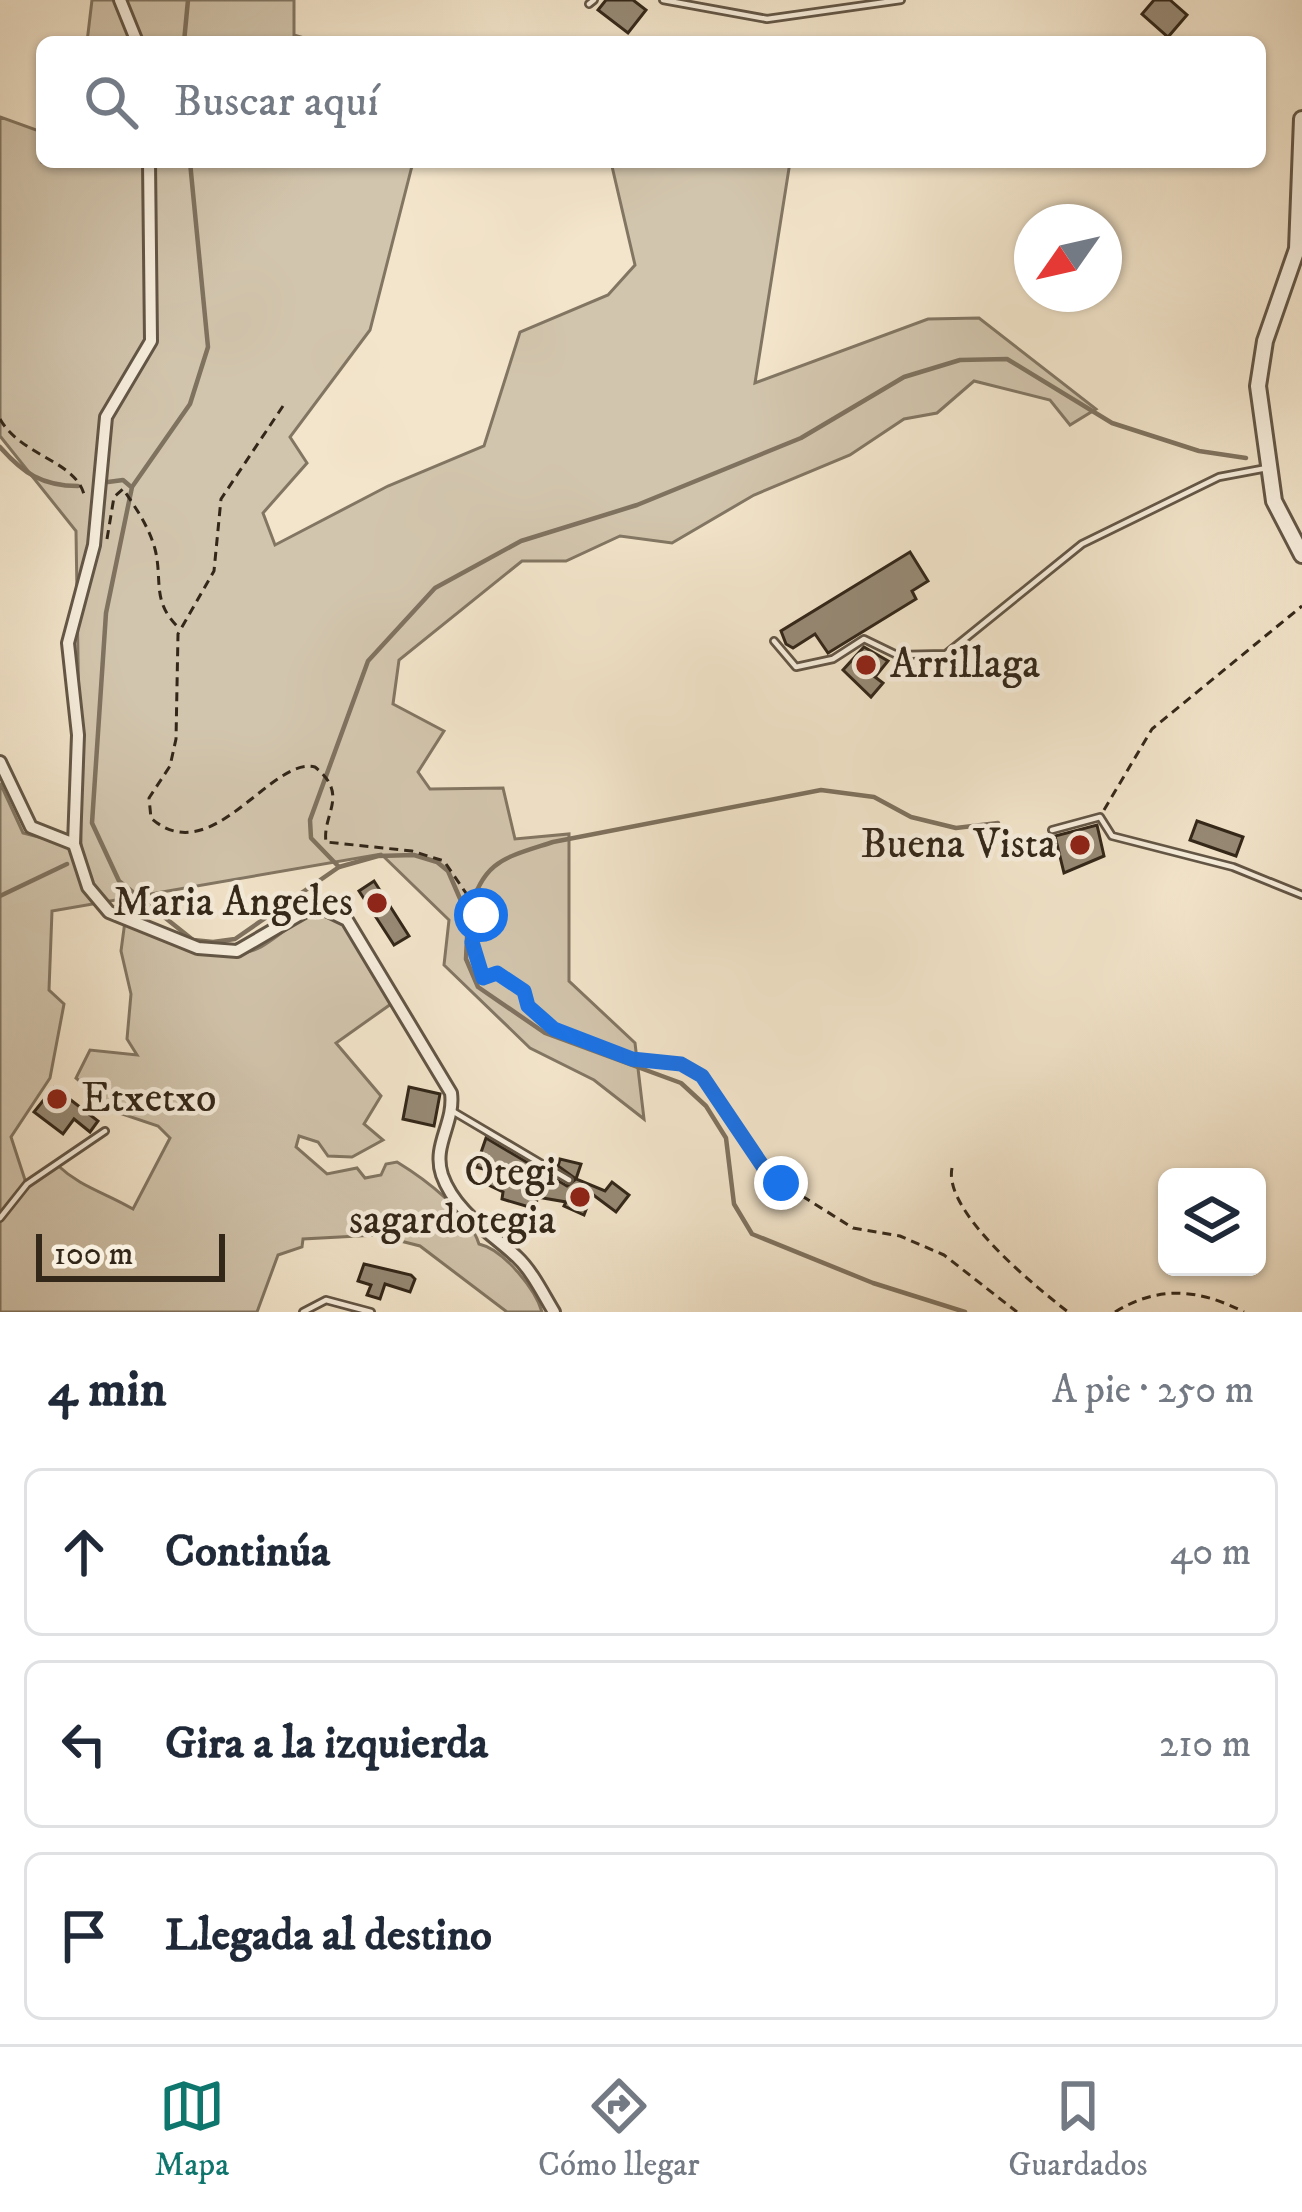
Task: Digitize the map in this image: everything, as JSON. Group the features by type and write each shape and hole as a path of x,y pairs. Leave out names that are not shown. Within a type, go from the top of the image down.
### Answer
{"street":[{"path":"120,0 134,36"},
{"path":"1302,119 1297,249 1260,360 1267,467 1280,518 1302,554"},
{"path":"149,168 152,341 106,417 94,545 68,644 78,735 74,844 88,887 109,912 198,948 237,952 316,905 332,908 347,920 437,1067 454,1112 439,1146 442,1174 462,1208 521,1261 554,1312"},
{"path":"0,762 31,827 74,844"}],"lane":[{"path":"663,0 767,20 901,0"},
{"path":"774,641 796,668 833,659 864,639 897,655 946,654 1082,544 1219,477 1267,467"},
{"path":"1052,830 1100,817 1112,836 1233,867 1302,896"},
{"path":"454,1112 569,1180"},
{"path":"0,1219 26,1184 105,1130"},
{"path":"303,1312 326,1300 371,1312"}],"path":[{"path":"283,406 225,488 214,571 180,629 174,755 147,806 159,826 176,833 193,831 246,807 288,769 315,766 327,777 334,799 326,842 412,851 450,866 481,915 472,942 483,978 497,973 521,988 528,1006 554,1029 632,1059 696,1071 716,1091 772,1177 853,1228 900,1236 944,1255 1018,1312"},
{"path":"0,419 17,442 74,474 85,491 86,512"},
{"path":"116,491 124,489 152,536 157,596 180,629"},
{"path":"1100,817 1152,729 1302,606"},
{"path":"952,1168 951,1184 959,1200 988,1238 1022,1276 1068,1312"},
{"path":"1115,1312 1143,1297 1185,1291 1244,1312"}],"shaded area":[{"path":"92,0 294,0 297,36 88,36"},
{"path":"0,117 36,130 36,168 411,168 370,330 290,437 307,463 263,513 275,545 388,486 484,446 520,332 608,295 635,265 612,168 789,168 755,383 928,319 979,318 1096,409 1070,425 1050,400 974,381 937,413 904,419 850,455 754,495 672,543 620,536 566,561 522,561 399,660 393,704 444,731 418,772 430,789 503,788 515,839 569,834 569,981 635,1043 644,1119 594,1080 530,1048 444,965 449,920 381,854 52,911 49,990 64,1004 50,1078 11,1137 26,1183 56,1164 133,1209 170,1138 158,1126 116,1112 76,1078 90,1050 137,1055 127,1039 131,994 121,951 125,921 193,947 229,954 261,947 299,921 326,914 345,926 391,1004 336,1043 381,1096 364,1124 383,1140 352,1157 328,1156 318,1142 299,1136 296,1147 327,1174 357,1168 365,1178 381,1175 386,1164 397,1162 408,1169 456,1208 479,1244 518,1272 542,1312 507,1312 420,1246 377,1235 303,1239 302,1247 278,1255 257,1312 0,1312 0,783 23,833 81,848 76,531 0,436"}],"building":[{"path":"606,0 633,0 646,10 628,33 598,10"},
{"path":"1154,0 1170,0 1187,15 1167,36 1142,14"},
{"path":"910,552 928,581 912,591 916,599 828,653 815,634 793,648 786,644 781,631"},
{"name":"Arrillaga","path":"864,647 888,661 875,677 883,683 871,697 843,670"},
{"path":"1197,821 1243,837 1236,856 1190,840"},
{"name":"Buena Vista","path":"1097,825 1104,856 1064,873 1055,836"},
{"name":"Maria Angeles","path":"374,881 409,936 394,945 359,891"},
{"name":"Etxetxo","path":"54,1087 98,1121 90,1132 74,1119 63,1134 34,1112"},
{"path":"409,1087 440,1094 434,1126 403,1119"},
{"path":"486,1138 567,1186 576,1179 605,1191 612,1182 629,1195 616,1212 592,1194 584,1215 564,1206 566,1202 537,1197 536,1209 502,1199 503,1192 484,1183 487,1170 476,1167"},
{"path":"560,1159 581,1164 576,1179 558,1166"},
{"path":"364,1264 411,1275 415,1279 410,1292 385,1284 380,1299 367,1295 371,1285 358,1281"}],"waterway":[{"path":"185,36 188,0"},
{"path":"191,168 208,347 190,404 132,487 106,613 92,823 119,881 193,940 213,942 235,939 339,867 378,856 414,855 437,862 448,871 468,917 466,959 478,987 545,1033 681,1083 706,1106 726,1138 734,1204 752,1234 873,1283 965,1312"},
{"path":"339,867 311,838 310,820 368,661 435,588 521,541 637,505 801,438 904,377 960,360 1007,359 1112,423 1199,451 1246,458"},
{"path":"0,447 34,476 78,486"},
{"path":"108,482 123,480 130,486"},
{"path":"469,913 489,871 521,852 821,790 874,797 911,817 956,828 998,823"},
{"path":"0,896 67,864"}],"place":[{"name":"Arrillaga","path":"866,665"},
{"name":"Buena Vista","path":"1080,845"},
{"name":"Maria Angeles","path":"377,903"},
{"name":"Etxetxo","path":"57,1099"},
{"name":"Otegi sagardotegia","path":"580,1197"}],"route":[{"path":"481,915 472,942 483,978 497,973 521,988 528,1006 554,1029 637,1061 681,1064 702,1076 766,1171 781,1183"}]}
